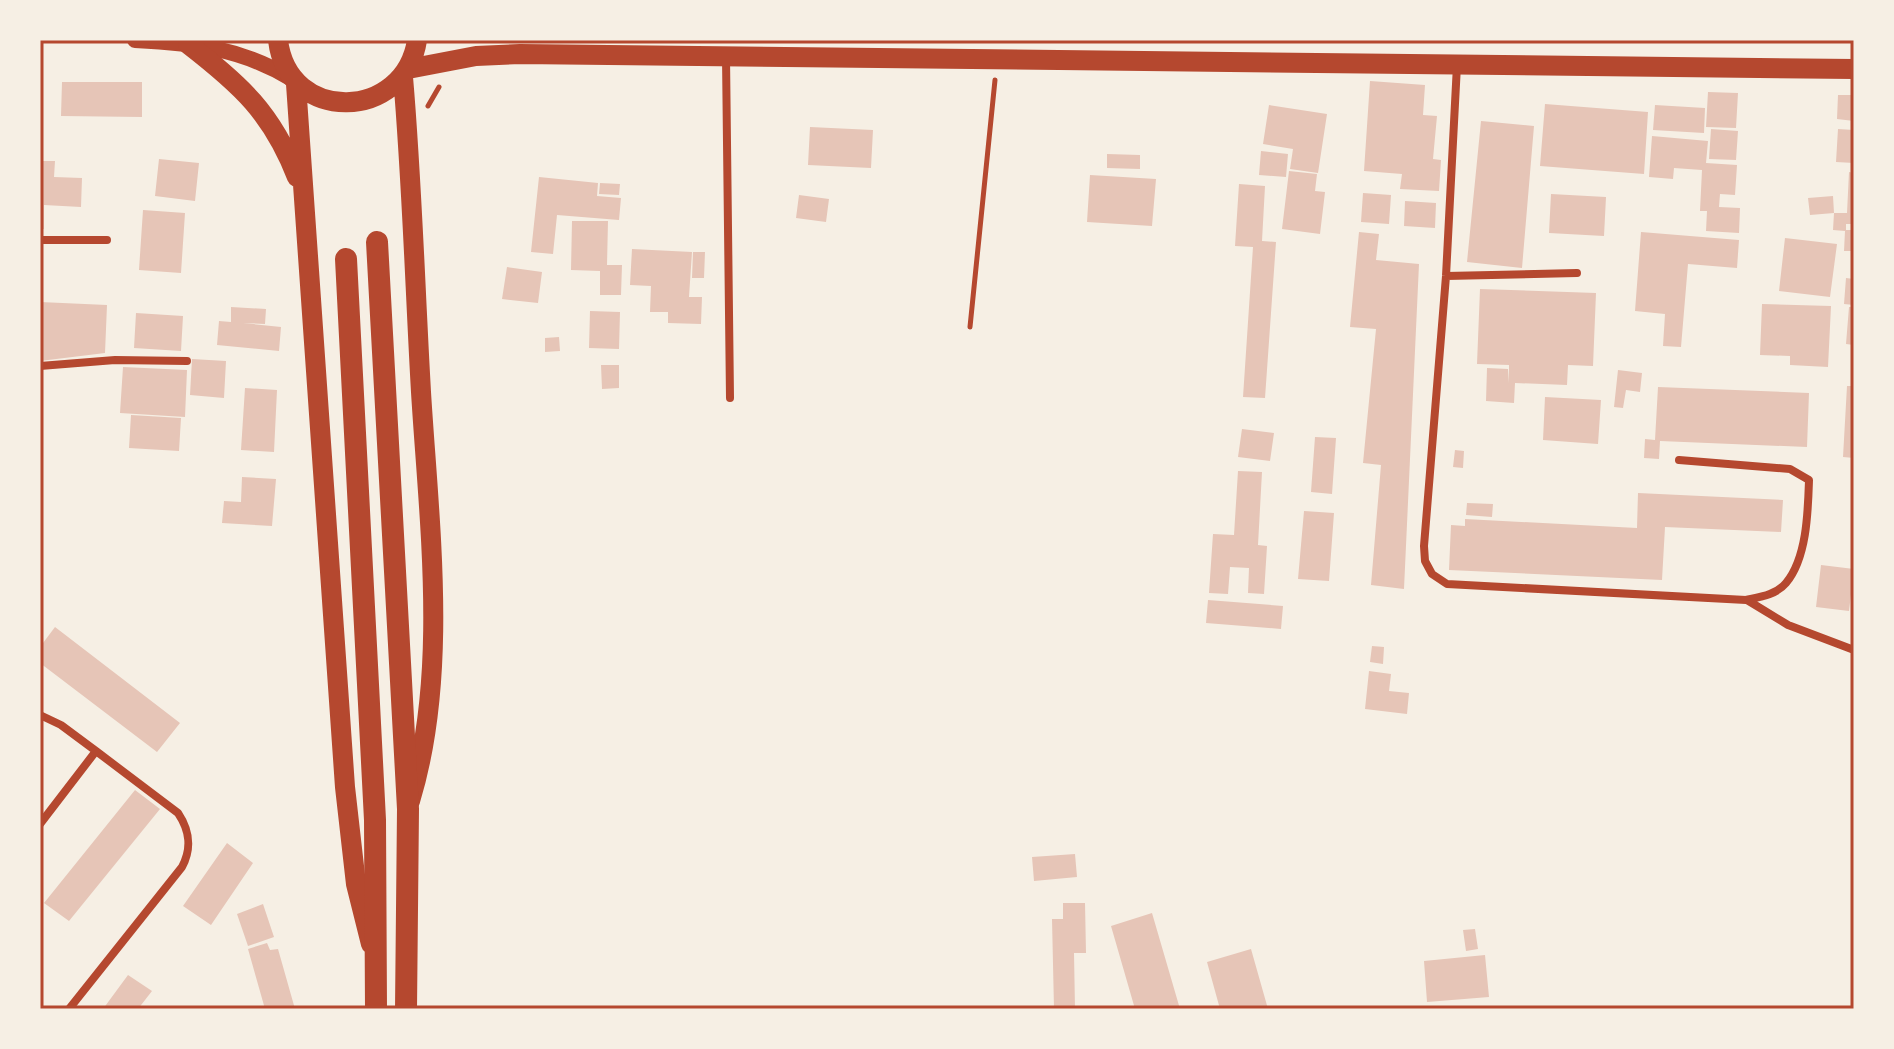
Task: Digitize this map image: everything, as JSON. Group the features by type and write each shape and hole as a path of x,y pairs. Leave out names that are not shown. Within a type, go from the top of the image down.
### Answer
{"highway":[{"path":"377,242 408,809 406,1009"},
{"path":"346,259 371,736 376,1009"}],"main road":[{"path":"135,40 188,44 245,54 317,97 351,102 385,92 405,73 498,55 1854,69"},
{"path":"278,40 294,82 350,842 377,965"},
{"path":"408,809 430,715 431,637 427,491 405,73 417,40"},
{"path":"188,44 259,105 284,145 304,197"}],"street":[{"path":"726,56 730,398"},
{"path":"1457,64 1446,276 1424,546 1425,561 1432,574 1447,584 1512,590 1746,600 1768,596 1779,589 1795,567 1803,538 1809,480 1790,469 1679,460"},
{"path":"40,240 107,240"},
{"path":"1446,276 1577,273"},
{"path":"40,366 115,360 187,361"},
{"path":"1746,600 1788,625 1854,650"},
{"path":"40,715 61,725 96,751 178,813 186,825 188,855 69,1009"},
{"path":"40,824 96,751"}],"path":[{"path":"970,327 997,59"}],"building":[{"path":"1370,81 1425,85 1423,115 1437,116 1433,159 1441,160 1439,191 1400,189 1402,174 1364,171"},
{"path":"62,82 142,82 142,117 61,116"},
{"path":"1708,92 1738,93 1736,128 1706,127"},
{"path":"1838,95 1854,95 1854,121 1837,119"},
{"path":"1545,104 1648,112 1644,174 1540,166"},
{"path":"1269,105 1327,114 1318,173 1290,169 1293,149 1263,144"},
{"path":"1655,105 1705,108 1704,133 1653,130"},
{"path":"1481,121 1534,126 1522,268 1467,262"},
{"path":"810,127 873,130 871,168 808,165"},
{"path":"1711,129 1738,131 1736,160 1709,159"},
{"path":"1838,129 1854,130 1854,163 1836,162"},
{"path":"1652,136 1708,141 1706,163 1737,165 1735,195 1720,194 1719,207 1740,208 1739,233 1706,231 1707,211 1700,211 1702,170 1674,168 1673,179 1649,177"},
{"path":"1261,151 1288,154 1286,177 1259,175"},
{"path":"1107,154 1140,155 1140,169 1107,168"},
{"path":"159,159 199,163 195,201 155,196"},
{"path":"40,161 55,161 54,177 82,178 81,207 44,205 44,229 40,229"},
{"path":"1289,171 1317,174 1315,191 1325,192 1320,234 1282,229"},
{"path":"1849,172 1854,173 1854,224 1846,224 1846,230 1854,230 1854,251 1844,251 1845,231 1833,230 1834,213 1847,213"},
{"path":"1090,175 1156,179 1152,226 1087,222"},
{"path":"539,177 598,183 597,196 621,198 619,220 557,215 553,254 531,252"},
{"path":"600,183 620,184 619,195 599,194"},
{"path":"1239,184 1265,186 1262,241 1276,242 1265,398 1243,397 1253,247 1235,246"},
{"path":"1363,193 1391,195 1389,224 1361,222"},
{"path":"1551,194 1606,197 1604,236 1549,233"},
{"path":"799,195 829,199 826,222 796,218"},
{"path":"1833,196 1834,213 1810,215 1808,198"},
{"path":"1405,201 1436,203 1435,228 1404,226"},
{"path":"143,210 185,213 181,273 139,270"},
{"path":"572,221 608,221 607,265 622,265 621,295 600,295 600,271 571,270"},
{"path":"1359,232 1379,234 1376,260 1419,264 1404,589 1371,585 1381,465 1363,463 1376,329 1350,327"},
{"path":"1641,232 1739,240 1737,268 1688,264 1681,347 1663,346 1665,314 1635,311"},
{"path":"1785,238 1837,244 1830,297 1779,291"},
{"path":"632,249 692,252 689,297 702,297 701,324 668,323 668,312 650,312 651,286 630,285"},
{"path":"693,252 705,252 704,278 692,278"},
{"path":"507,267 542,272 538,303 502,299"},
{"path":"1846,278 1854,279 1854,305 1844,304"},
{"path":"1480,289 1596,293 1593,366 1568,365 1567,385 1515,383 1514,403 1486,401 1487,368 1508,369 1509,383 1509,365 1477,364"},
{"path":"40,302 107,305 105,353 40,361"},
{"path":"1762,304 1831,306 1828,367 1790,365 1790,356 1760,355"},
{"path":"231,307 266,309 265,324 243,323 281,327 279,351 217,345 219,321 231,322"},
{"path":"1849,307 1854,307 1854,345 1846,344"},
{"path":"590,311 620,312 619,349 589,348"},
{"path":"136,313 183,316 181,351 134,348"},
{"path":"559,337 560,351 545,352 545,338"},
{"path":"192,359 226,361 224,398 190,395"},
{"path":"601,365 619,365 619,388 602,389"},
{"path":"123,367 187,370 185,417 120,413"},
{"path":"1618,370 1642,373 1640,392 1626,390 1623,408 1614,407"},
{"path":"1847,386 1854,386 1854,458 1843,457"},
{"path":"1658,387 1809,393 1807,447 1660,441 1659,459 1644,458 1645,439 1655,440"},
{"path":"245,388 277,390 274,452 241,450"},
{"path":"1545,397 1601,400 1598,444 1543,440"},
{"path":"131,415 181,418 179,451 129,448"},
{"path":"1242,429 1274,433 1270,461 1238,457"},
{"path":"1315,437 1336,438 1332,494 1311,492"},
{"path":"1455,450 1464,451 1463,468 1453,467"},
{"path":"1238,471 1262,472 1258,545 1267,546 1264,594 1248,593 1249,568 1230,567 1228,594 1209,593 1213,534 1234,535"},
{"path":"242,477 276,479 272,526 222,523 224,501 241,502"},
{"path":"1638,493 1783,500 1781,532 1665,527 1662,580 1449,570 1451,525 1465,526 1465,519 1637,528"},
{"path":"1467,503 1493,504 1492,517 1466,515"},
{"path":"1304,511 1334,513 1329,581 1298,579"},
{"path":"1821,565 1854,569 1849,611 1816,607"},
{"path":"1208,600 1283,606 1281,629 1206,623"},
{"path":"55,627 180,723 157,752 40,663 40,647"},
{"path":"1372,646 1384,647 1383,664 1370,662"},
{"path":"1369,671 1391,674 1389,691 1409,693 1407,714 1365,709"},
{"path":"135,790 160,809 69,921 44,903"},
{"path":"227,843 253,863 211,925 183,906"},
{"path":"1075,854 1077,877 1034,881 1032,857"},
{"path":"1063,903 1085,903 1086,953 1074,953 1075,1009 1054,1009 1052,919 1063,919"},
{"path":"263,904 274,937 248,946 237,914"},
{"path":"1152,913 1180,1009 1135,1009 1111,926"},
{"path":"1475,929 1478,949 1466,951 1463,930"},
{"path":"267,943 270,950 278,949 295,1009 265,1009 248,949"},
{"path":"1251,949 1268,1009 1220,1009 1207,962"},
{"path":"1485,955 1489,997 1427,1002 1424,961"},
{"path":"128,975 152,991 138,1009 103,1009"}]}
